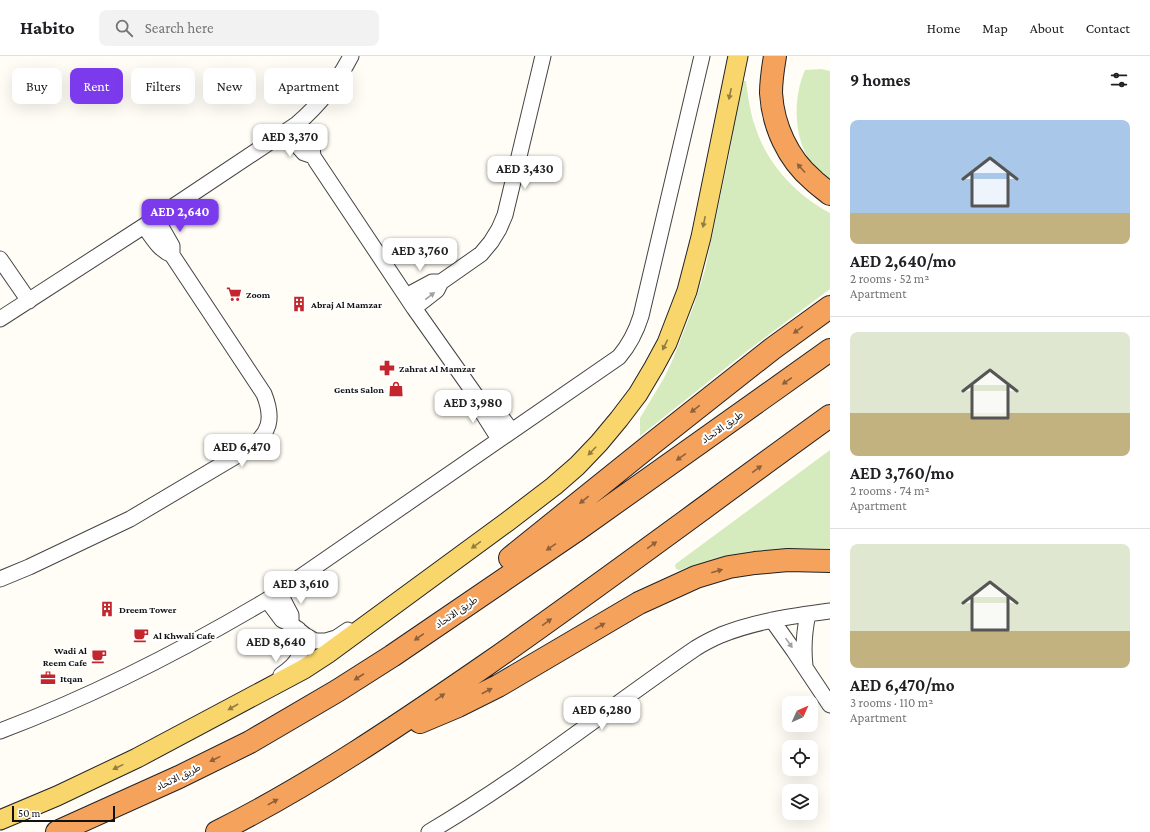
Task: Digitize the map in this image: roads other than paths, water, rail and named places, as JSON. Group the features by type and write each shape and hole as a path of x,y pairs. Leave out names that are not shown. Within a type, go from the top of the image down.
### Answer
{"highway":[{"path":"775,56 771,93 779,130 786,147 797,163 812,180 830,194"},
{"path":"441,622 471,591 653,442 772,349 830,307"},
{"name":"طريق الاتحاد","path":"57,832 179,777 250,742 337,691 392,656 602,512 830,350"},
{"path":"217,832 289,793 375,741 513,646 830,416"},
{"path":"375,741 458,706 498,686 639,603 696,577 728,567 755,563 788,560 830,561"}],"main road":[{"path":"0,820 57,796 137,758 304,669 374,621 507,522 577,466 614,426 638,394 667,343 688,292 701,237 738,56"}],"street":[{"path":"0,319 150,222 291,128 314,108 330,91 343,72 351,56"},
{"path":"410,302 432,282 442,282 481,254 499,229 505,215 543,56"},
{"path":"0,731 81,698 133,674 223,626 273,596 618,357 632,340 641,316 702,56"},
{"path":"291,128 312,147 313,156 410,302 479,400 480,409 505,434"},
{"path":"0,580 143,512 248,449 258,442 266,431 270,419 269,406 264,394 172,255 160,248 150,222"},
{"path":"0,259 29,301"},
{"path":"255,694 293,667 298,659 301,649 301,640 294,627 291,615 273,596"},
{"path":"429,832 452,819 533,765 696,648 720,636 745,627 772,620 830,611"},
{"path":"805,667 803,649 804,632 808,614"},
{"path":"772,620 830,705"},
{"path":"294,627 310,639 326,642 358,626 374,621"}],"place":[{"name":"Zoom","path":"234,294"},
{"name":"Abraj Al Mamzar","path":"299,304"},
{"name":"Zahrat Al Mamzar","path":"387,368"},
{"name":"Gents Salon","path":"396,389"},
{"name":"Dreem Tower","path":"107,609"},
{"name":"Al Khwali Cafe","path":"141,635"},
{"name":"Wadi Al Reem Cafe","path":"99,656"},
{"name":"Itqan","path":"48,678"}]}
